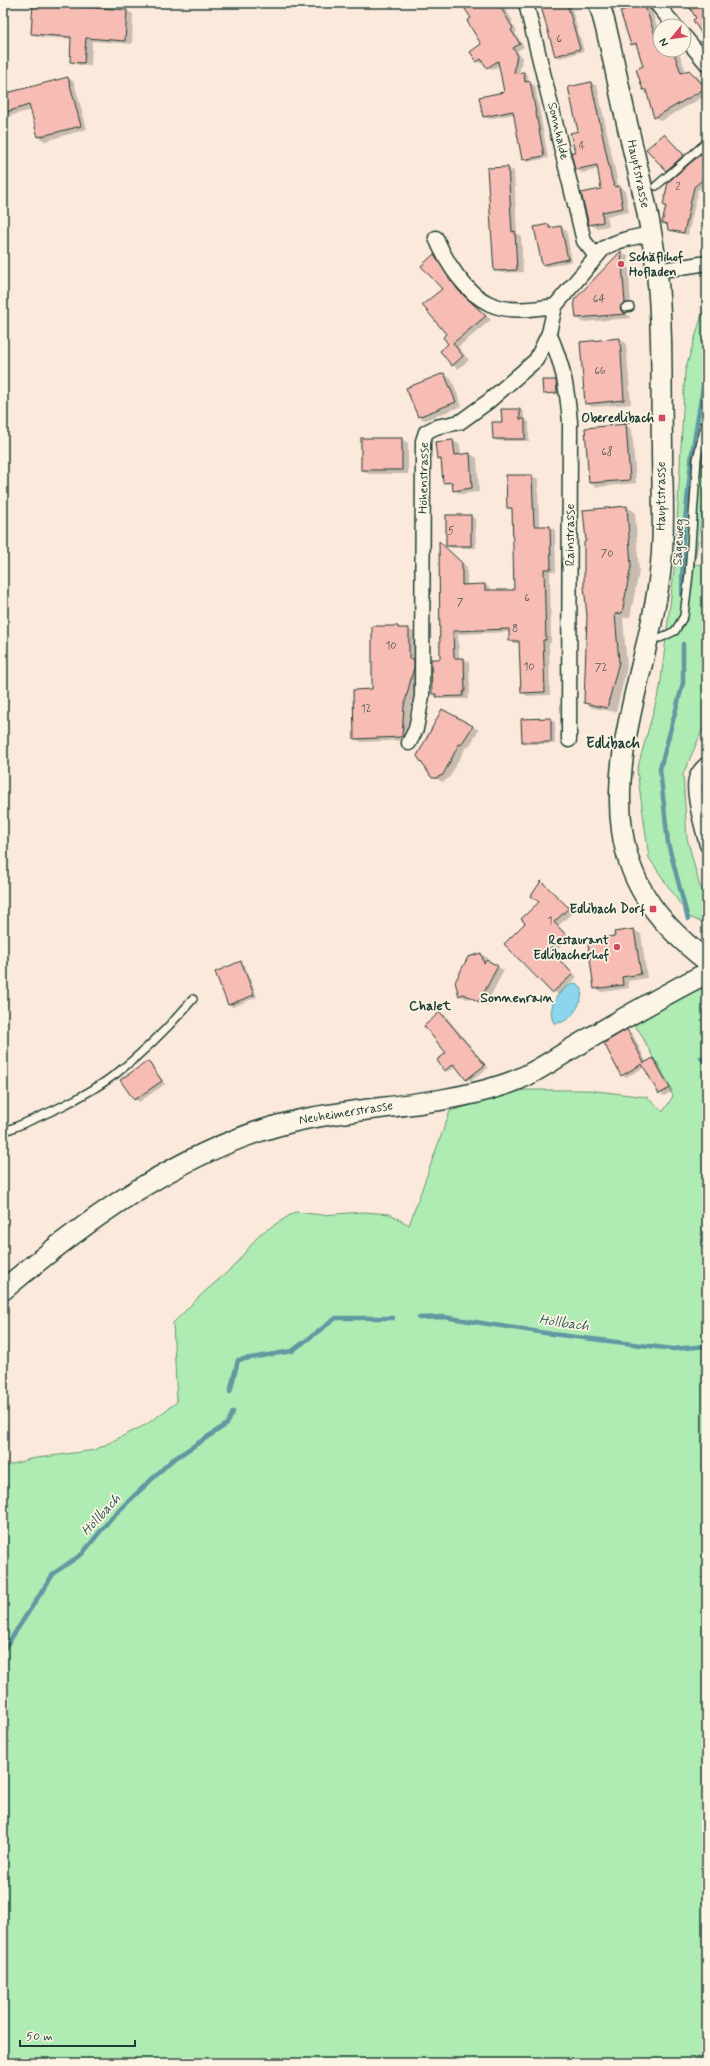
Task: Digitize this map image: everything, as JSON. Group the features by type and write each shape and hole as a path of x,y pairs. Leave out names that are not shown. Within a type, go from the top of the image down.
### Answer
{"street":[{"name":"Sonnhalde","path":"526,3 584,241 596,256"},
{"name":"Hauptstrasse","path":"599,3 643,191 651,234 656,271 661,343 661,563 649,637 620,769 620,810 622,833 632,870 653,909 680,940 707,961"},
{"path":"656,3 668,18"},
{"path":"692,46 707,64"},
{"name":"Höhenstrasse","path":"408,743 416,729 422,696 423,441 426,432 436,427 460,422 489,401 536,360 549,333 555,306 596,256 611,244 651,234"},
{"path":"436,238 444,259 452,269 470,289 491,305 524,309 555,306"},
{"path":"656,271 707,263"},
{"name":"Rainstrasse","path":"549,333 558,354 566,384 570,422 569,740"},
{"path":"707,764 700,770 695,780 696,797 707,845"},
{"name":"Neuheimerstrasse","path":"3,1290 84,1227 138,1190 179,1166 218,1146 262,1130 304,1119 474,1094 505,1085 538,1070 669,992 707,973"}],"lane":[{"path":"656,186 707,142"},
{"name":"Sägeweg","path":"649,637 660,638 675,631 684,616 689,574 696,459 705,425"},
{"path":"3,1132 76,1099 116,1074 163,1034 194,999"}],"green space":[{"path":"707,298 707,485 694,565 707,563 707,720 683,774 687,838 700,887 707,892 706,924 689,917 649,858 637,770 660,688 675,563 685,371"},
{"path":"707,973 707,2063 3,2063 3,1467 30,1459 95,1450 147,1424 177,1402 173,1323 201,1295 233,1267 260,1234 295,1212 322,1215 363,1212 390,1214 409,1225 450,1111 524,1090 588,1090 647,1097 663,1112 673,1096 640,1032 626,1017"}],"water":[{"path":"576,983 582,989 582,995 578,1006 570,1017 560,1023 554,1023 551,1011 556,998 565,988"}],"building":[{"path":"33,3 127,10 125,41 86,38 84,63 70,62 71,37 31,34"},
{"path":"474,3 498,3 513,28 511,30 520,44 513,48 517,54 514,73 524,72 525,82 530,81 544,156 522,160 513,111 483,117 479,97 504,92 498,61 487,68 481,59 477,62 470,52 481,44 467,21 471,18 465,9"},
{"path":"540,3 567,3 580,49 555,56"},
{"path":"626,3 644,3 652,26 652,58 676,58 681,73 689,70 706,88 654,118 646,90 643,90 636,69 643,66 636,43 631,45 620,11 627,9"},
{"path":"687,3 707,3 707,43 693,20 696,18"},
{"path":"68,77 81,126 38,137 29,105 3,113 3,94"},
{"path":"591,82 612,180 615,187 619,186 623,208 602,212 603,222 589,225 581,193 601,189 597,165 575,170 571,152 575,152 570,133 578,131 568,87"},
{"path":"664,134 684,155 666,171 646,149"},
{"path":"707,149 707,176 694,187 684,233 668,230 667,224 662,223 666,206 663,205 668,182"},
{"path":"508,167 512,232 515,231 517,270 494,271 487,168"},
{"path":"549,224 549,228 561,226 568,259 542,265 534,227"},
{"path":"621,251 625,303 621,305 620,309 626,314 576,318 574,300"},
{"path":"434,254 458,290 486,316 453,343 463,356 452,366 440,351 448,344 443,337 446,334 422,305 442,289 421,266"},
{"path":"620,338 624,400 585,404 580,342"},
{"path":"444,373 456,402 418,417 406,388"},
{"path":"542,380 556,380 557,393 543,394"},
{"path":"501,409 520,409 520,419 525,419 525,439 493,439 492,422 502,422"},
{"path":"626,424 630,480 589,483 585,428"},
{"path":"361,438 402,438 402,470 361,470"},
{"path":"453,440 455,455 470,453 472,488 453,491 452,482 443,483 441,459 437,459 435,442"},
{"path":"506,475 532,475 534,526 550,526 551,569 544,569 546,640 543,640 545,692 521,693 519,641 509,641 509,629 453,631 454,658 464,658 465,691 463,692 463,696 436,697 436,694 432,694 431,659 440,659 439,541 462,563 462,585 485,584 485,590 514,590 512,508 507,508"},
{"path":"627,506 631,566 622,613 615,614 619,662 607,708 584,703 587,616 584,586 584,542 586,541 583,510"},
{"path":"446,515 471,515 471,546 446,546"},
{"path":"372,626 398,626 398,628 409,628 409,659 414,659 414,667 404,706 402,737 354,739 353,690 372,689"},
{"path":"442,709 473,726 461,745 459,744 443,775 432,778 417,756"},
{"path":"551,718 551,742 522,742 521,719"},
{"path":"541,881 569,908 554,922 565,934 549,949 573,974 552,993 504,944 525,923 521,919 539,902 531,896"},
{"path":"634,929 641,974 622,977 623,985 594,989 588,944 601,941 601,938 615,936 614,932"},
{"path":"481,953 484,963 487,960 498,966 479,1002 464,994 459,996 455,982 468,957"},
{"path":"241,961 254,995 228,1005 215,972"},
{"path":"440,1012 485,1065 466,1080 454,1064 444,1071 437,1060 446,1053 424,1026"},
{"path":"627,1029 644,1063 653,1058 670,1088 659,1094 642,1064 621,1076 604,1043"},
{"path":"148,1061 162,1081 134,1100 120,1080"}],"waterway":[{"path":"682,596 683,540 692,453 707,363"},
{"path":"683,644 683,683 660,769 668,843 688,919"},
{"name":"Höllbach","path":"701,1058 707,1063"},
{"name":"Höllbach","path":"419,1318 444,1317 552,1334 673,1349 707,1346"},
{"name":"Höllbach","path":"230,1392 238,1360 292,1351 336,1318 393,1318"},
{"name":"Höllbach","path":"3,1651 54,1573 82,1554 112,1517 171,1461 227,1424 233,1412"}],"place":[{"name":"Schäflihof Hofladen","path":"621,264"},
{"name":"Oberedlibach","path":"662,418"},
{"name":"Edlibach Dorf","path":"653,909"},
{"name":"Restaurant Edlibacherhof","path":"617,947"}],"district":[{"name":"Edlibach","path":"613,744"},
{"name":"Sonnenrain","path":"517,998"},
{"name":"Chalet","path":"430,1006"}]}
